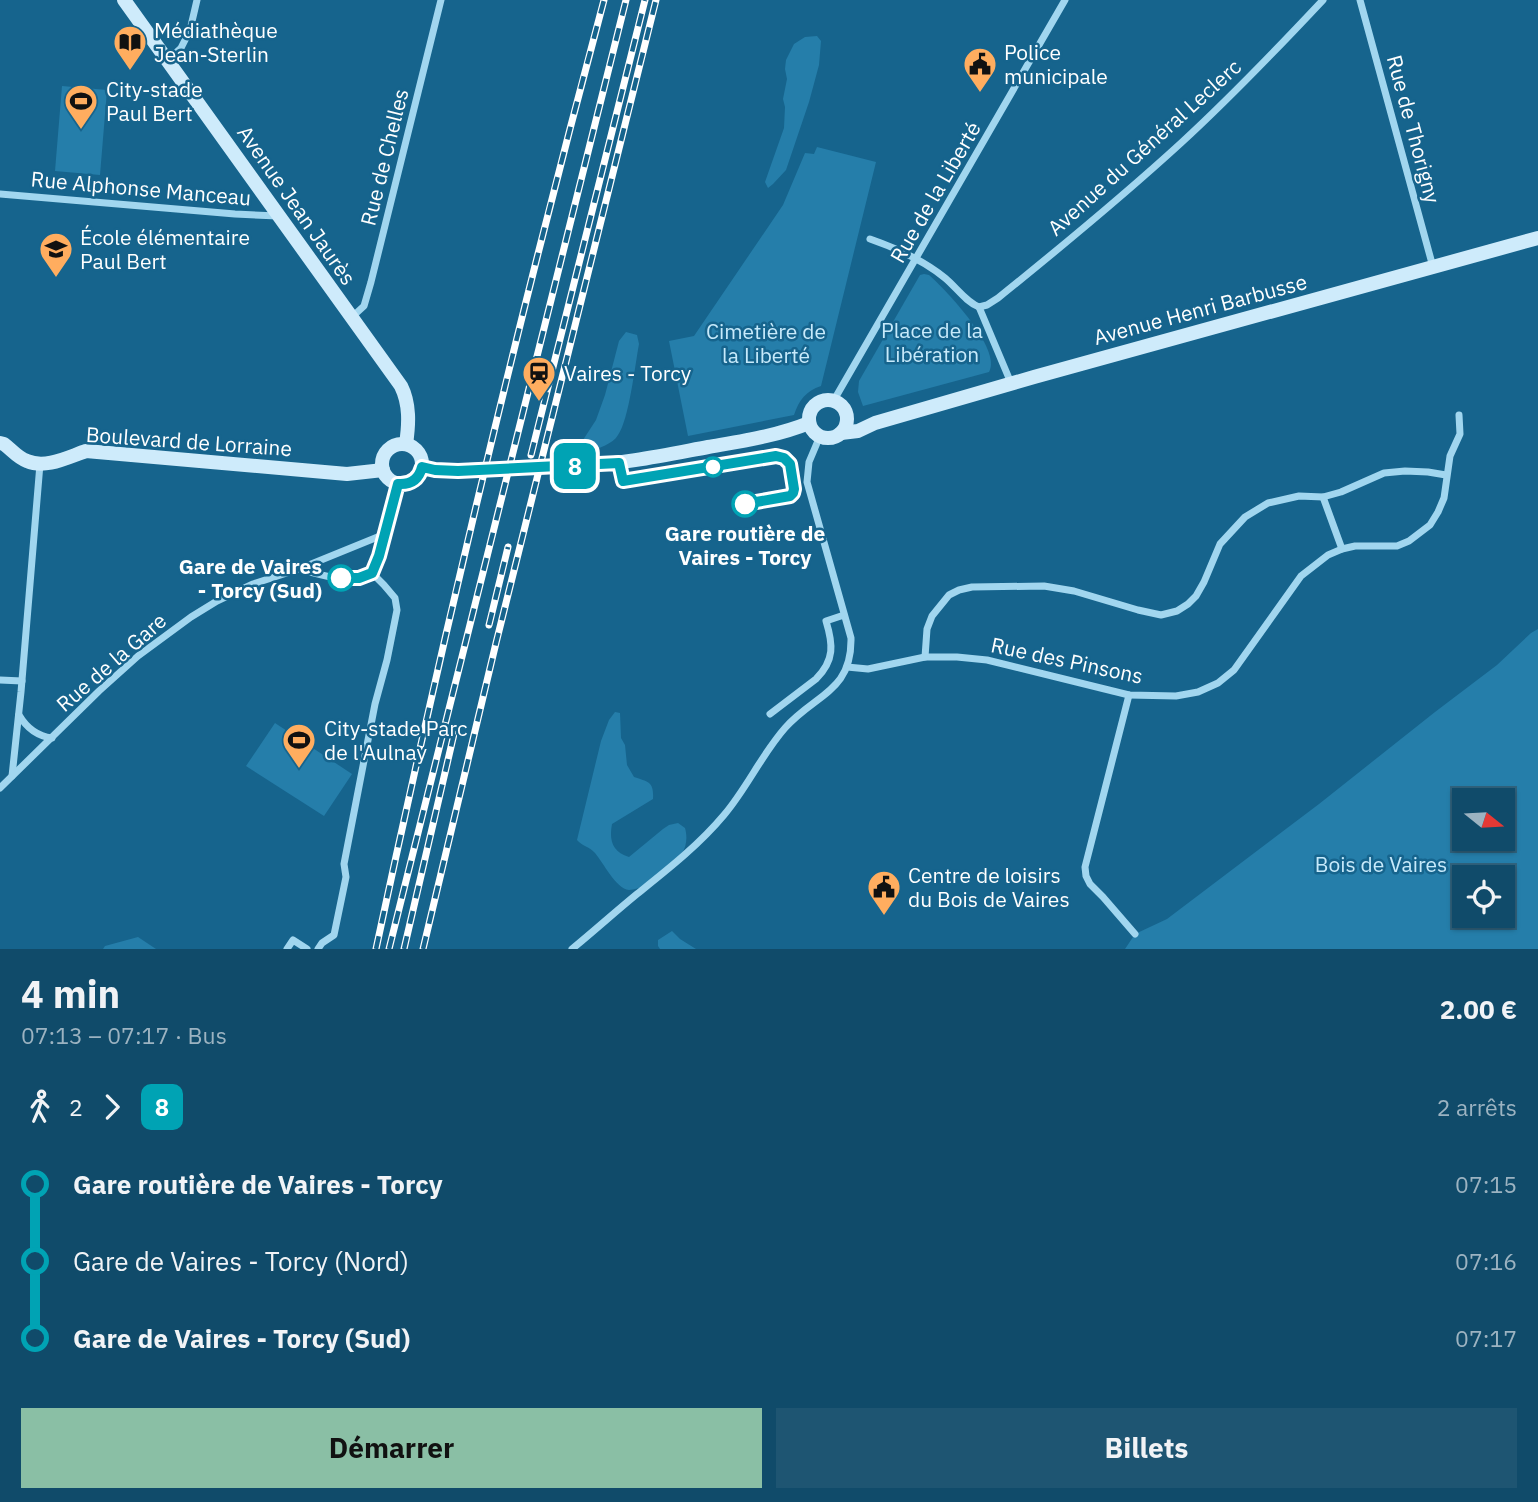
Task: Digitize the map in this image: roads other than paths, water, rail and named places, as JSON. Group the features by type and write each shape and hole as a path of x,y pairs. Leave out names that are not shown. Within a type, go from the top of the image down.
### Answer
{"main road":[{"name":"Avenue Jean Jaurès","path":"124,0 401,386 406,396 409,425 406,444"},
{"name":"Avenue Henri Barbusse","path":"842,433 1011,383 1538,238"},
{"path":"827,399 843,406 846,413 847,422 842,433 831,438 815,433 809,424 810,412 817,403 827,399"},
{"path":"846,413 875,423"},
{"path":"422,467 435,470 469,470 619,463 776,434 809,424"},
{"path":"0,443 27,461 40,464"},
{"path":"406,444 419,452 422,467 415,480 398,484 390,481 383,470 383,458 386,452 396,445 406,444"},
{"name":"Boulevard de Lorraine","path":"40,464 86,451 347,474 383,470"}],"street":[{"path":"168,60 181,48 190,30 197,0"},
{"name":"Rue de Chelles","path":"351,318 363,306 371,282 441,0"},
{"name":"Rue de la Liberté","path":"834,400 1065,0"},
{"name":"Avenue du Général Leclerc","path":"979,307 987,306 1008,290 1183,141 1323,0"},
{"name":"Rue de Thorigny","path":"1360,0 1433,267"},
{"name":"Rue Alphonse Manceau","path":"0,194 279,216"},
{"path":"870,239 916,259 938,273 979,307 1011,383"},
{"name":"Rue des Pinsons","path":"847,667 868,669 925,657 957,657 987,660 1129,695 1176,696 1198,692 1218,683 1234,670 1301,576 1328,555 1355,546 1396,546 1419,535 1430,525 1444,498 1450,456 1460,434 1458,415"},
{"path":"572,949 710,830 738,796 784,728 834,688 847,667 850,638 807,482 809,462 820,436"},
{"path":"12,776 40,464"},
{"path":"925,657 927,629 932,616 949,595 959,590 972,587 1044,586 1073,591 1161,615 1177,611 1196,596 1220,544 1245,517 1268,503 1299,496 1323,497 1384,473 1405,471 1446,475"},
{"path":"299,569 350,579 372,573 398,484"},
{"path":"1323,497 1342,549"},
{"name":"Rue de la Gare","path":"0,788 138,656 191,617 216,601 253,584 299,569 385,534"},
{"path":"318,949 334,935 346,877 344,864 375,704 397,610 395,598 372,573"},
{"path":"770,714 823,672 831,651 826,621 844,615"},
{"path":"0,680 22,681"},
{"path":"1129,695 1085,867 1090,884 1135,934"},
{"path":"18,714 30,728 52,738"},
{"path":"287,949 293,940 307,949"}],"railway":[{"path":"376,949 484,473 604,0"},
{"path":"389,949 626,0"},
{"path":"531,455 645,0"},
{"path":"423,949 656,0"},
{"path":"489,625 508,547"},
{"path":"404,949 454,734"}],"place":[{"name":"Médiathèque Jean-Sterlin","path":"130,72"},
{"name":"Police municipale","path":"980,94"},
{"name":"City-stade Paul Bert","path":"81,131"},
{"name":"École élémentaire Paul Bert","path":"56,279"},
{"name":"Vaires - Torcy","path":"539,403"},
{"name":"Gare routière de Vaires - Torcy","path":"745,504"},
{"name":"Gare de Vaires - Torcy (Sud)","path":"341,578"},
{"name":"City-stade Parc de l'Aulnay","path":"299,770"},
{"name":"Centre de loisirs du Bois de Vaires","path":"884,917"}],"park label":[{"name":"Place de la Libération","path":"932,342"},
{"name":"Cimetière de la Liberté","path":"766,343"},
{"name":"Bois de Vaires","path":"1381,864"}]}
